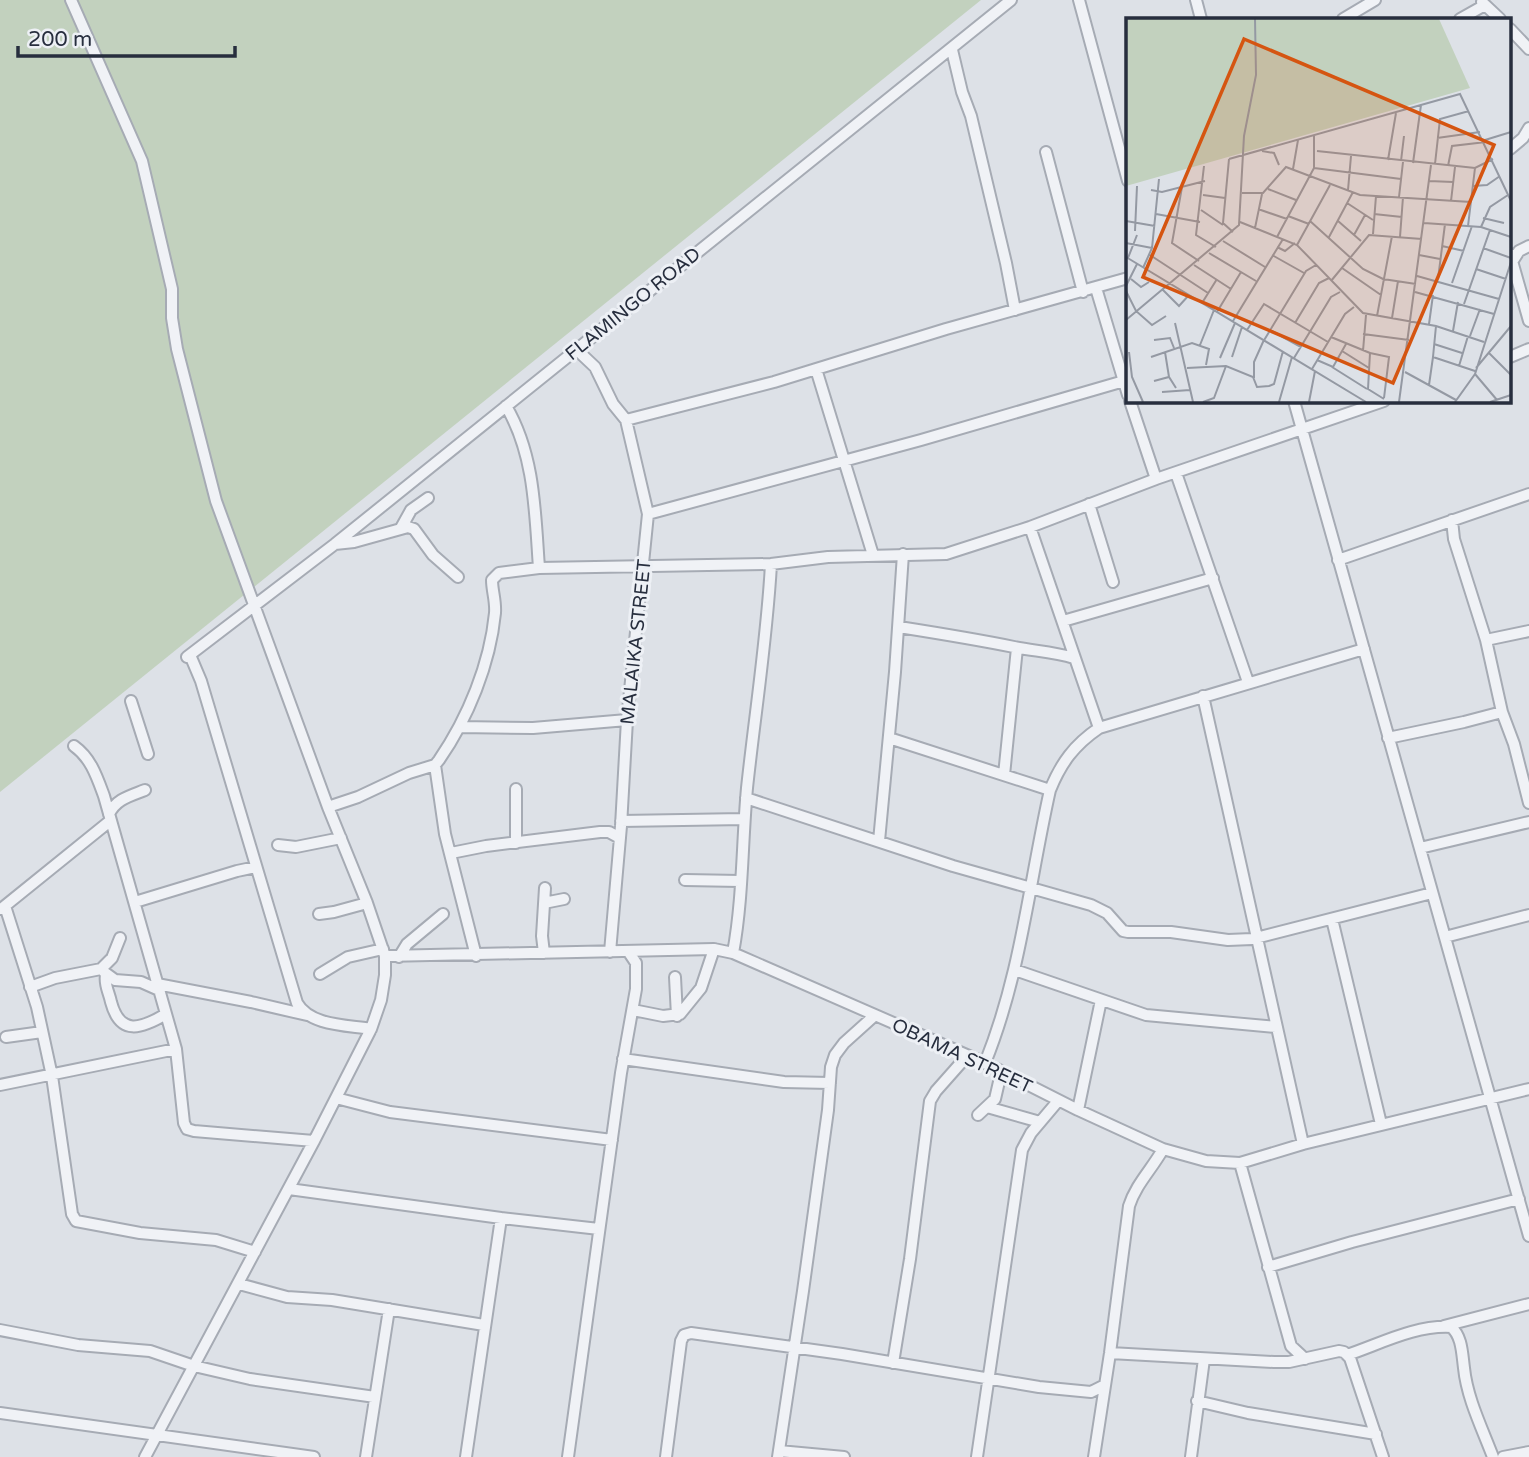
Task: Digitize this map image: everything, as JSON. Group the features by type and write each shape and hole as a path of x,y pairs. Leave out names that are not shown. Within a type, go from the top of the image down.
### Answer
{"street":[{"path":"71,0 142,161 172,289 172,318 188,397 216,501 328,807 368,903 384,953 385,975 381,1000 371,1029 314,1142 145,1457"},
{"name":"FLAMINGO ROAD","path":"256,867 201,681 189,656 335,544 1011,0"},
{"path":"1079,0 1126,174"},
{"path":"1196,0 1201,18"},
{"path":"1345,18 1375,0"},
{"path":"1461,18 1482,2 1499,18"},
{"path":"1512,31 1529,49"},
{"path":"952,50 971,116 1015,310"},
{"path":"1512,147 1523,138 1529,128"},
{"path":"1046,152 1083,292"},
{"path":"1512,257 1529,246"},
{"path":"1512,262 1529,321"},
{"path":"626,421 1126,279"},
{"path":"1096,288 1126,388"},
{"path":"1512,356 1529,349"},
{"name":"MALAIKA STREET","path":"577,350 595,367 613,404 626,421 648,514 645,566 627,720 621,823 614,835 610,952"},
{"path":"816,369 873,555"},
{"path":"648,514 1124,381"},
{"path":"1130,402 1156,480"},
{"path":"1294,402 1529,1236"},
{"path":"476,956 452,853 445,834 435,765 459,727 482,671 495,612 492,580 499,573 540,568 771,564 873,555 946,554 1030,527 1381,402"},
{"path":"506,406 517,423 531,477 540,568"},
{"path":"1176,473 1248,682"},
{"path":"1338,560 1529,494"},
{"path":"401,528 411,510 428,498"},
{"path":"1089,504 1113,582"},
{"path":"1452,520 1454,539 1486,640 1502,712 1514,744 1529,803"},
{"path":"1030,527 1098,728"},
{"path":"335,544 354,542 401,528 414,529 433,555 458,577"},
{"path":"879,841 903,554"},
{"path":"733,953 739,921 744,818 768,623 771,564"},
{"path":"1063,621 1213,578"},
{"path":"898,627 1074,658"},
{"path":"1486,640 1529,631"},
{"path":"1004,775 1017,648"},
{"path":"985,1063 1002,1022 1015,970 1050,790 1068,754 1098,728 1364,649"},
{"path":"1203,696 1303,1144"},
{"path":"131,701 148,754"},
{"path":"1388,738 1502,712"},
{"path":"459,727 533,728 627,720"},
{"path":"889,738 1050,790"},
{"path":"74,747 83,753 94,771 135,902 176,1049 184,1123 187,1129 314,1142"},
{"path":"328,807 435,765"},
{"path":"516,789 516,843"},
{"path":"145,790 113,806 110,818 2,908 30,987 42,1032 52,1076 72,1214 76,1221 140,1233 216,1240 255,1252"},
{"path":"746,798 1031,889 1091,905 1107,913 1123,931 1128,932 1171,932 1228,940 1258,938 1432,893"},
{"path":"621,823 744,818"},
{"path":"1420,848 1529,822"},
{"path":"452,853 516,843 614,835"},
{"path":"278,845 296,847 341,838"},
{"path":"135,902 256,867 297,1003 307,1016"},
{"path":"685,880 740,881"},
{"path":"544,953 542,936 545,888"},
{"path":"544,903 564,899"},
{"path":"319,914 368,903"},
{"path":"399,957 407,944 443,914"},
{"path":"1446,937 1529,915"},
{"path":"1332,919 1381,1124"},
{"path":"120,938 104,972 114,1013 120,1021 133,1026 141,1026 166,1014"},
{"path":"633,1010 677,1016 701,988 714,949"},
{"name":"OBAMA STREET","path":"320,974 348,957 384,953 399,957 714,949 733,953 985,1063 1058,1101 1163,1149 1206,1161 1240,1163 1381,1124 1529,1089"},
{"path":"568,1457 623,1059 637,978 636,963 628,951"},
{"path":"636,963 645,951"},
{"path":"1015,970 1146,1015 1276,1027"},
{"path":"30,987 55,978 104,972 115,979 251,1002 371,1029"},
{"path":"675,977 677,1016"},
{"path":"1078,1110 1101,1000"},
{"path":"844,1457 779,1454 835,1055 858,1029 874,1016"},
{"path":"6,1037 42,1032"},
{"path":"0,1085 176,1049"},
{"path":"893,1363 910,1259 930,1101 967,1056"},
{"path":"623,1059 784,1082 830,1083"},
{"path":"978,1115 998,1094 1002,1073"},
{"path":"337,1098 390,1112 612,1140"},
{"path":"977,1457 1022,1150 1026,1140 1058,1101"},
{"path":"987,1107 1040,1122"},
{"path":"1094,1457 1129,1206 1133,1193 1163,1149"},
{"path":"1240,1163 1291,1346 1305,1359"},
{"path":"289,1189 501,1219 599,1229"},
{"path":"1268,1267 1352,1242 1519,1199"},
{"path":"466,1457 501,1219"},
{"path":"239,1284 286,1297 332,1300 484,1325"},
{"path":"1348,1355 1380,1341 1529,1304"},
{"path":"366,1457 389,1309"},
{"path":"1444,1326 1451,1326 1456,1331 1466,1386 1493,1457"},
{"path":"0,1330 78,1345 150,1351 194,1366 250,1379 375,1397"},
{"path":"666,1457 681,1341 684,1335 691,1333 989,1380 1091,1392 1105,1385"},
{"path":"1110,1353 1274,1362 1305,1359 1339,1351 1348,1355 1383,1457"},
{"path":"1191,1457 1204,1359"},
{"path":"1197,1401 1248,1413 1376,1434"},
{"path":"0,1413 156,1434 281,1455 314,1457"},
{"path":"1503,1457 1529,1452"}],"green space":[{"path":"0,0 981,0 0,792"}]}
